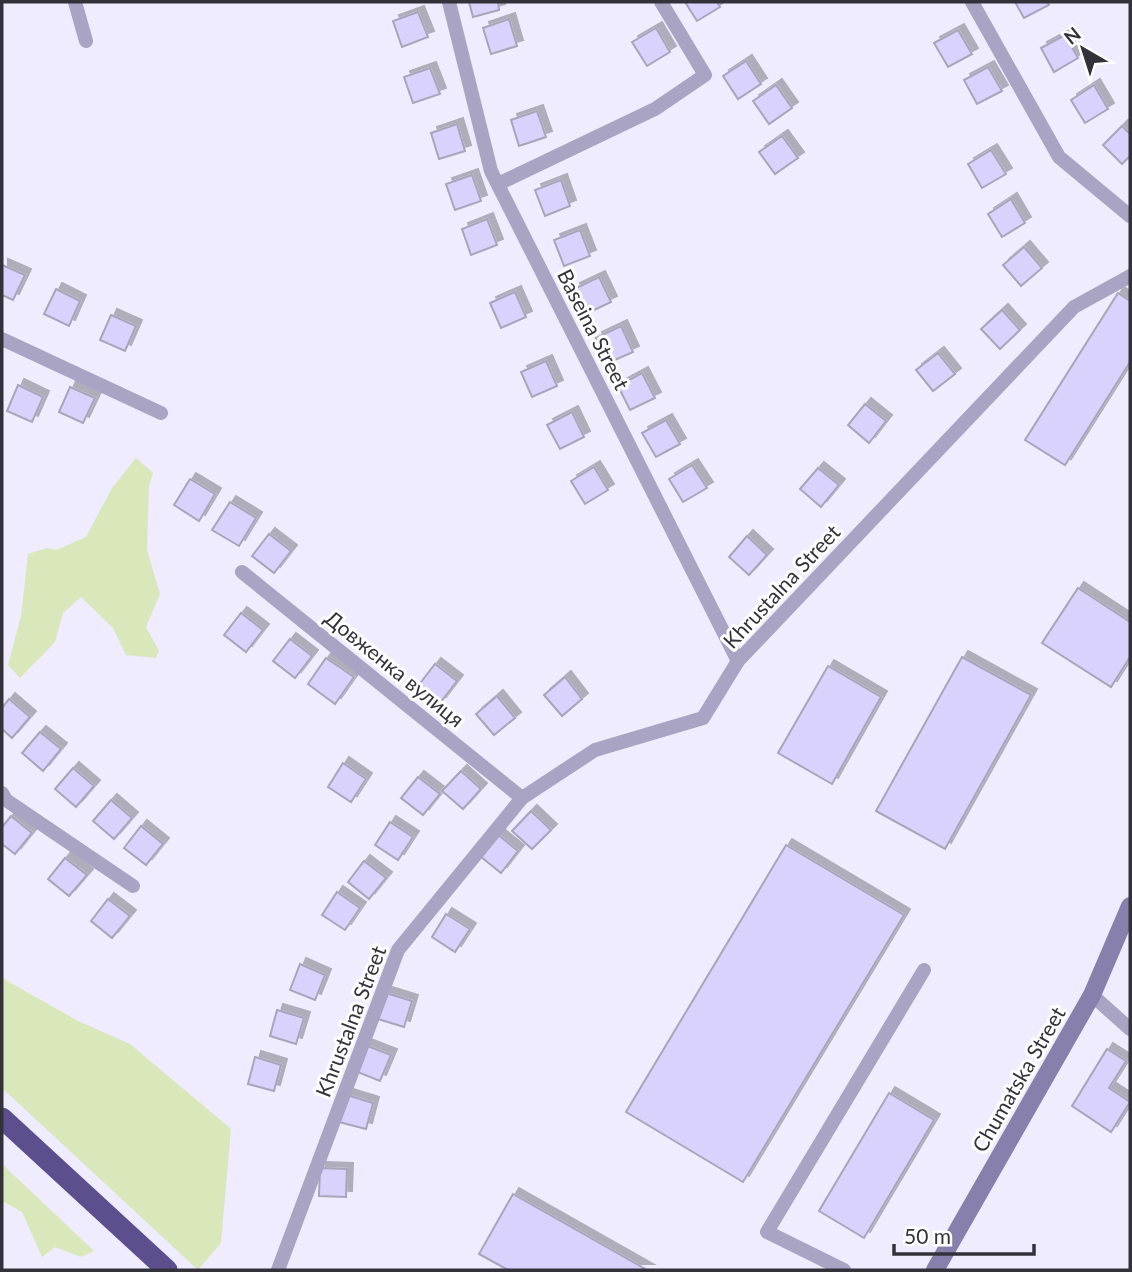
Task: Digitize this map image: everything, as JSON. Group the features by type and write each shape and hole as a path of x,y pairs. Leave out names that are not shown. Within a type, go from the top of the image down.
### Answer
{"highway":[{"path":"2,1118 167,1270"}],"street":[{"path":"75,2 86,41"},
{"name":"Baseina Street","path":"449,2 491,171 738,661"},
{"path":"498,184 655,109 705,75 662,2"},
{"path":"972,2 1059,157 1130,216"},
{"name":"Khrustalna Street","path":"278,1270 398,950 522,797 595,750 703,718 738,661 1074,307 1130,276"},
{"path":"2,339 161,413"},
{"name":"Довженка вулиця","path":"242,572 522,797"},
{"path":"3,801 133,886"},
{"name":"Chumatska Street","path":"935,1270 1092,995 1130,906"},
{"path":"845,1270 767,1232 925,970"},
{"path":"1092,995 1130,1030"}],"green space":[{"path":"136,458 153,473 149,486 147,550 160,594 146,627 159,651 156,658 126,655 113,628 81,597 63,613 55,642 20,678 8,665 21,616 28,554 47,548 56,550 86,537 112,488"},
{"path":"2,978 78,1021 130,1044 231,1129 221,1243 198,1270 2,1088"},
{"path":"2,1164 94,1251 81,1257 55,1247 42,1257 22,1212 2,1201"}],"building":[{"path":"469,2 498,2 499,10 473,17"},
{"path":"685,2 717,2 720,7 697,21"},
{"path":"1015,2 1047,2 1049,5 1024,18"},
{"path":"418,12 428,37 402,47 393,21"},
{"path":"509,19 517,46 491,54 483,28"},
{"path":"656,28 670,52 647,66 632,42"},
{"path":"958,30 972,54 948,67 934,43"},
{"path":"1065,35 1078,58 1054,72 1041,48"},
{"path":"746,61 761,84 738,99 723,76"},
{"path":"988,67 1002,91 977,104 964,80"},
{"path":"430,68 440,94 413,103 404,77"},
{"path":"776,85 792,108 769,124 753,101"},
{"path":"1094,85 1108,109 1085,123 1071,100"},
{"path":"537,111 546,137 519,146 511,120"},
{"path":"457,124 465,151 439,159 431,133"},
{"path":"1122,126 1130,134 1130,156 1122,164 1103,145"},
{"path":"782,136 798,158 775,174 759,152"},
{"path":"991,150 1006,174 982,188 968,164"},
{"path":"472,175 481,201 455,210 446,184"},
{"path":"561,180 570,206 545,216 535,190"},
{"path":"1011,199 1025,223 1002,237 988,214"},
{"path":"487,219 497,245 471,255 462,229"},
{"path":"580,230 590,256 564,266 554,240"},
{"path":"1024,247 1042,268 1021,286 1003,265"},
{"path":"2,265 25,275 13,300 2,295"},
{"path":"599,277 611,302 586,314 574,289"},
{"path":"56,289 80,301 69,326 44,314"},
{"path":"515,292 526,317 501,328 490,303"},
{"path":"1118,293 1130,301 1130,362 1065,465 1025,440"},
{"path":"1002,310 1020,330 1000,349 981,329"},
{"path":"111,315 136,326 125,351 100,340"},
{"path":"621,326 633,352 608,363 596,338"},
{"path":"938,353 955,374 933,391 916,370"},
{"path":"546,361 557,386 532,397 521,372"},
{"path":"642,373 655,398 630,410 618,386"},
{"path":"18,385 43,397 32,422 7,411"},
{"path":"70,387 95,398 83,423 59,412"},
{"path":"865,404 886,421 869,443 848,425"},
{"path":"572,412 584,437 560,449 547,425"},
{"path":"666,420 680,444 656,457 642,433"},
{"path":"692,465 707,488 683,502 669,479"},
{"path":"594,467 608,490 585,504 571,481"},
{"path":"818,468 839,485 821,507 800,489"},
{"path":"190,479 215,494 199,521 174,505"},
{"path":"230,502 256,518 239,546 212,530"},
{"path":"269,534 291,551 274,573 252,556"},
{"path":"747,536 767,555 749,575 729,557"},
{"path":"1078,588 1130,622 1130,657 1111,687 1042,643"},
{"path":"241,613 263,630 246,652 224,635"},
{"path":"290,639 312,656 295,678 273,661"},
{"path":"962,657 1031,695 945,849 876,811"},
{"path":"326,658 354,677 335,704 308,684"},
{"path":"435,664 457,681 440,703 418,686"},
{"path":"828,666 881,697 832,784 778,753"},
{"path":"565,677 582,699 562,716 544,695"},
{"path":"497,696 515,718 494,735 476,714"},
{"path":"9,699 30,717 12,738 2,729 2,708"},
{"path":"40,732 61,749 43,771 22,753"},
{"path":"343,763 366,779 351,802 328,787"},
{"path":"73,768 94,786 76,807 55,789"},
{"path":"461,771 481,789 463,809 442,791"},
{"path":"418,777 440,794 423,815 401,798"},
{"path":"111,800 132,818 114,839 93,821"},
{"path":"531,811 551,830 532,849 512,831"},
{"path":"11,816 32,833 15,854 2,844 2,827"},
{"path":"390,822 413,837 398,860 375,845"},
{"path":"141,826 163,844 146,865 124,848"},
{"path":"497,834 518,851 501,873 480,856"},
{"path":"786,845 904,915 743,1182 626,1112"},
{"path":"65,858 87,875 69,896 48,879"},
{"path":"364,861 386,878 369,899 348,882"},
{"path":"337,892 360,908 345,930 322,915"},
{"path":"108,899 130,916 112,938 91,921"},
{"path":"446,914 470,929 455,952 432,937"},
{"path":"300,964 325,975 315,1000 290,990"},
{"path":"386,993 412,1001 404,1027 378,1019"},
{"path":"277,1010 304,1018 296,1044 270,1036"},
{"path":"365,1045 391,1055 380,1081 355,1071"},
{"path":"1107,1049 1126,1061 1109,1088 1130,1102 1111,1132 1072,1106"},
{"path":"255,1057 281,1065 274,1091 248,1084"},
{"path":"889,1093 934,1120 864,1238 819,1211"},
{"path":"347,1095 373,1103 366,1129 339,1122"},
{"path":"320,1168 347,1169 346,1197 319,1196"},
{"path":"513,1194 647,1270 508,1270 479,1254"}]}
